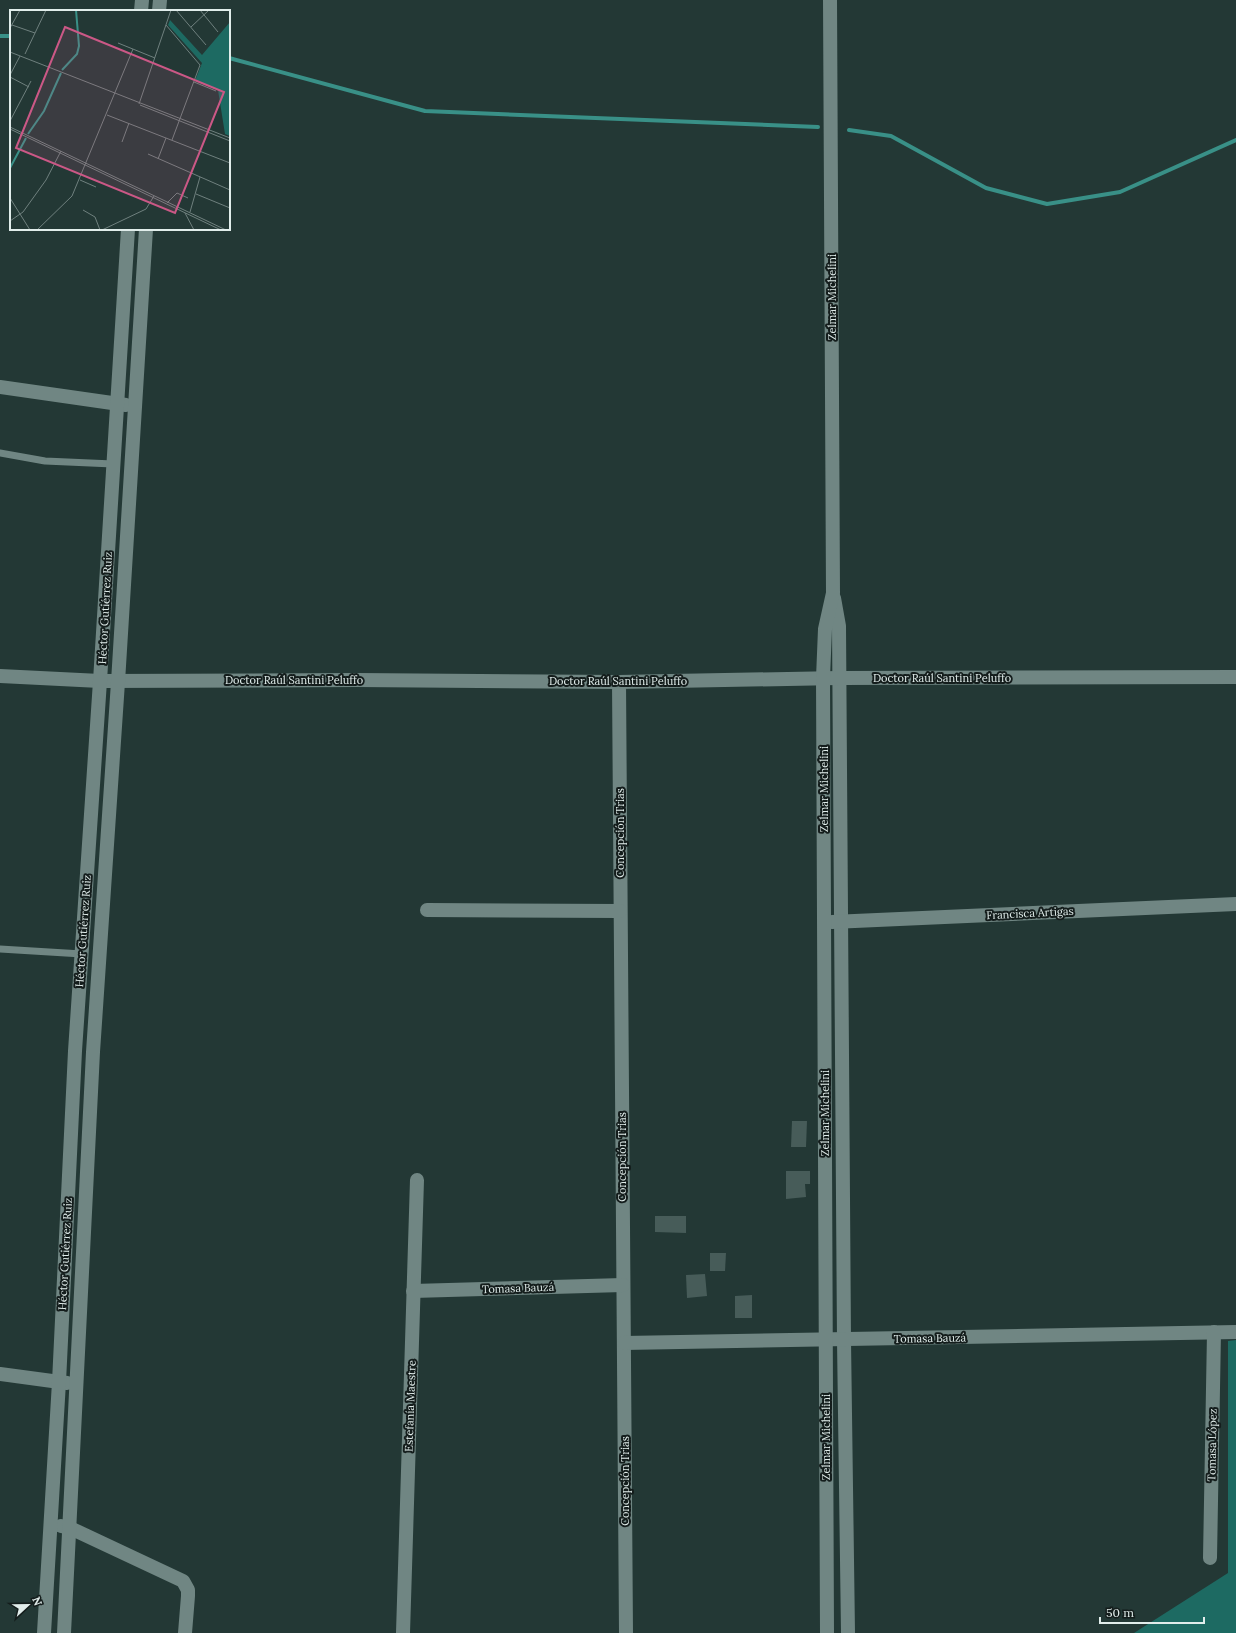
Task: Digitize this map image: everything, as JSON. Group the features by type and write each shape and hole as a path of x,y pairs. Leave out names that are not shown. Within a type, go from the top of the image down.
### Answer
{"street":[{"path":"141,10 142,0"},
{"path":"159,10 160,0"},
{"name":"Zelmar Michelini","path":"830,0 833,593 839,626 840,922 848,1633"},
{"name":"Héctor Gutiérrez Ruiz","path":"44,1633 59,1382 75,1051 128,230"},
{"name":"Héctor Gutiérrez Ruiz","path":"64,1633 93,1052 146,230"},
{"path":"0,387 28,390 117,405 135,406"},
{"name":"Zelmar Michelini","path":"827,1633 823,678 825,629 833,593"},
{"name":"Doctor Raúl Santini Peluffo","path":"0,676 100,681 357,680 619,682 823,678 1236,677"},
{"name":"Concepción Trias","path":"619,682 626,1633"},
{"name":"Francisca Artigas","path":"824,922 1236,904"},
{"path":"427,910 620,911"},
{"name":"Estefanía Maestre","path":"403,1633 417,1180"},
{"name":"Tomasa Bauzá","path":"413,1291 623,1285"},
{"name":"Tomasa López","path":"1210,1558 1214,1332"},
{"name":"Tomasa Bauzá","path":"624,1343 1236,1332"},
{"path":"0,1374 77,1384"},
{"path":"51,1524 70,1528 183,1581 188,1590 185,1633"}],"lane":[{"path":"0,453 45,461 113,464"},
{"path":"0,949 82,954"}],"shaded area":[{"path":"1236,1340 1236,1633 1134,1633 1228,1573 1228,1341"}],"building":[{"path":"792,1121 807,1121 806,1147 791,1147"},
{"path":"786,1171 810,1171 810,1184 805,1184 806,1197 786,1199"},
{"path":"655,1216 686,1216 686,1233 655,1232"},
{"path":"710,1253 726,1253 725,1271 710,1271"},
{"path":"705,1274 707,1296 687,1298 686,1275"},
{"path":"752,1295 752,1318 735,1318 735,1296"}],"waterway":[{"path":"0,36 10,36"},
{"path":"230,58 425,111 818,127"},
{"path":"849,130 891,136 986,188 1047,204 1120,192 1236,140"}]}
